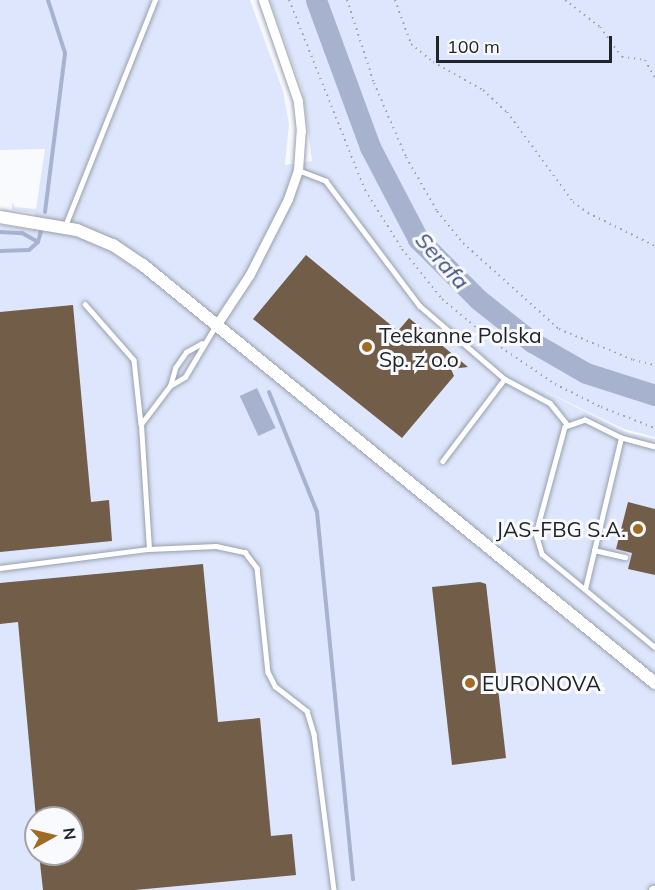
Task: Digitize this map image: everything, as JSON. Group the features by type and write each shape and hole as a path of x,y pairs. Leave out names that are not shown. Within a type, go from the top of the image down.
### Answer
{"street":[{"path":"217,324 250,274 288,199 298,170 301,131 297,101 263,0"},
{"path":"0,217 64,226 128,255 217,324 655,683"}],"lane":[{"path":"64,226 155,0"},
{"path":"298,170 326,181 420,306 505,379 550,403 568,425"},
{"path":"85,304 134,360 141,424 149,549"},
{"path":"141,424 170,386 185,377 203,343 217,324"},
{"path":"170,386 175,368 186,352 203,343"},
{"path":"443,461 505,379"},
{"path":"655,447 621,438 585,420 568,425 561,432 537,542 542,554 655,647"},
{"path":"585,589 621,438"},
{"path":"0,568 149,549 216,546 244,552 257,568 268,672 275,686 307,711 314,734 334,890"},
{"path":"594,550 625,557"}],"path":[{"path":"289,0 365,189 402,249 442,299 496,344 555,384 601,407 655,428"},
{"path":"347,0 374,83 406,157 437,211 463,243 559,329 633,360 655,364"},
{"path":"395,0 411,44 433,62 483,90 507,111 573,202 588,213 655,246"},
{"path":"565,0 600,27 622,57 645,60 655,78"}],"shaded area":[{"path":"0,0 152,0 150,6 160,0 250,0 283,91 289,124 285,165 312,161 303,92 270,0 655,0 655,437 624,429 526,382 626,432 655,439 655,890 0,890 0,225 33,230 35,213 12,210 12,202 15,207 36,209 45,149 0,150"},
{"path":"257,388 276,428 258,436 240,396"}],"building":[{"name":"Teekanne Polska Sp. z o.o","path":"306,255 398,331 409,318 468,367 451,369 454,376 402,438 253,319"},
{"path":"73,305 91,502 109,500 112,541 0,552 0,312"},
{"name":"JAS-FBG S.A.","path":"628,502 655,509 655,575 628,569 632,553 616,549"},
{"path":"203,564 218,722 260,718 271,836 292,834 296,875 135,890 43,890 40,866 84,866 84,806 35,806 18,622 0,624 0,583"},
{"name":"EURONOVA","path":"480,582 486,584 506,758 452,765 432,587"}],"waterway":[{"path":"45,212 65,53 48,0"},
{"name":"Serafa","path":"316,0 370,147 418,239 479,300 532,342 586,373 655,395"},
{"path":"0,251 29,250 38,242 41,231"},
{"path":"0,232 22,233 38,242"},
{"path":"269,392 317,512 353,879"}],"place":[{"name":"Teekanne Polska Sp. z o.o","path":"367,347"},
{"name":"JAS-FBG S.A.","path":"638,529"},
{"name":"EURONOVA","path":"470,683"}]}
